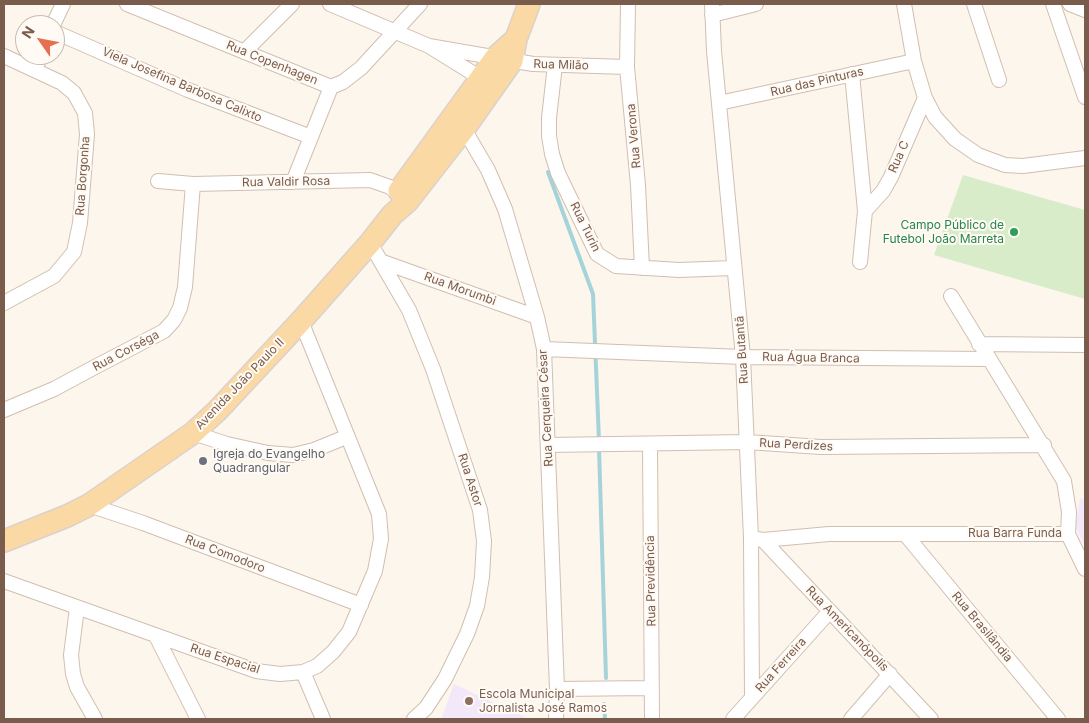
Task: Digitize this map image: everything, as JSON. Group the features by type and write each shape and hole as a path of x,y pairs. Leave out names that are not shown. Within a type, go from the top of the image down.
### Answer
{"main road":[{"name":"Avenida João Paulo II","path":"4,541 67,516 89,505 193,433 301,321 370,243 392,215 403,197 504,59 516,39 529,4"}],"street":[{"name":"Rua Copenhagen","path":"127,4 157,9 244,52 331,87 343,82 361,68 420,4"},
{"path":"244,52 292,4"},
{"path":"330,4 429,46 487,82"},
{"name":"Rua Verona","path":"628,4 627,67 638,185 642,268"},
{"path":"712,9 756,4"},
{"path":"904,4 914,61 925,98 944,129 968,149 984,158 1005,165 1024,166 1085,158"},
{"path":"974,4 999,80"},
{"path":"1053,4 1085,97"},
{"path":"1070,4 1085,10"},
{"name":"Rua Butantã","path":"712,9 743,357 747,442 757,539 752,697"},
{"name":"Viela Josefina Barbosa Calixto","path":"65,36 188,90 310,137"},
{"name":"Rua Milão","path":"429,46 504,59 554,65 627,67"},
{"name":"Rua Borgonha","path":"4,56 35,69 74,93 85,113 87,134 78,240 74,252 54,276 4,303"},
{"name":"Rua das Pinturas","path":"719,103 914,61"},
{"path":"35,69 37,65"},
{"name":"Rua Turin","path":"554,65 549,136 558,173 598,254 616,266 642,268 734,268"},
{"path":"852,74 865,211 860,262"},
{"path":"293,182 331,87"},
{"name":"Rua C","path":"865,211 883,191 891,176 925,98"},
{"name":"Rua Cerqueira César","path":"457,124 488,170 505,209 537,317 544,349 557,688 556,719"},
{"name":"Rua Valdir Rosa","path":"158,181 193,184 370,180 379,182 403,197"},
{"name":"Rua Corséga","path":"4,410 54,389 164,331 174,320 180,308 185,287 193,184"},
{"name":"Rua Astor","path":"370,243 409,310 433,369 480,510 484,541 482,577 477,606 467,634 445,679 426,708 414,719"},
{"name":"Rua Morumbi","path":"382,262 537,317"},
{"name":"Rua Barra Funda","path":"757,539 829,534 1068,534 1069,512 1064,481 1044,445 988,359 951,296"},
{"name":"Rua Espacial","path":"4,581 256,671 280,674 303,672 316,666 333,652 349,632 375,571 381,539 379,514 346,437 301,321"},
{"path":"979,344 1085,345"},
{"name":"Rua Água Branca","path":"544,349 743,357 988,359"},
{"path":"193,433 235,446 268,453 294,455 314,450 346,437"},
{"name":"Rua Perdizes","path":"548,445 747,442 821,447 1044,445"},
{"name":"Rua Previdência","path":"650,444 652,719"},
{"name":"Rua Comodoro","path":"89,505 143,523 361,605"},
{"name":"Rua Brasilândia","path":"905,534 1058,719"},
{"path":"1068,534 1085,569"},
{"name":"Rua Americanópolis","path":"757,539 830,611 931,719"},
{"path":"76,608 71,655 73,674 77,687 94,719"},
{"name":"Rua Ferreira","path":"733,719 830,611"},
{"path":"156,636 198,719"},
{"path":"303,672 323,719"},
{"path":"851,719 890,674"},
{"path":"557,688 652,688"}],"shaded area":[{"path":"1085,498 1085,547 1075,526 1080,499"},
{"name":"Escola Municipal Jornalista José Ramos","path":"454,684 529,719 441,719"}],"green space":[{"name":"Campo Público de Futebol João Marreta","path":"963,175 1085,210 1085,299 934,255"}],"waterway":[{"path":"548,172 593,294 599,441"},
{"path":"599,448 606,678"},
{"path":"604,704 605,719"}],"place":[{"name":"Campo Público de Futebol João Marreta","path":"1014,232"},
{"name":"Igreja do Evangelho Quadrangular","path":"203,461"},
{"name":"Escola Municipal Jornalista José Ramos","path":"469,701"}]}
